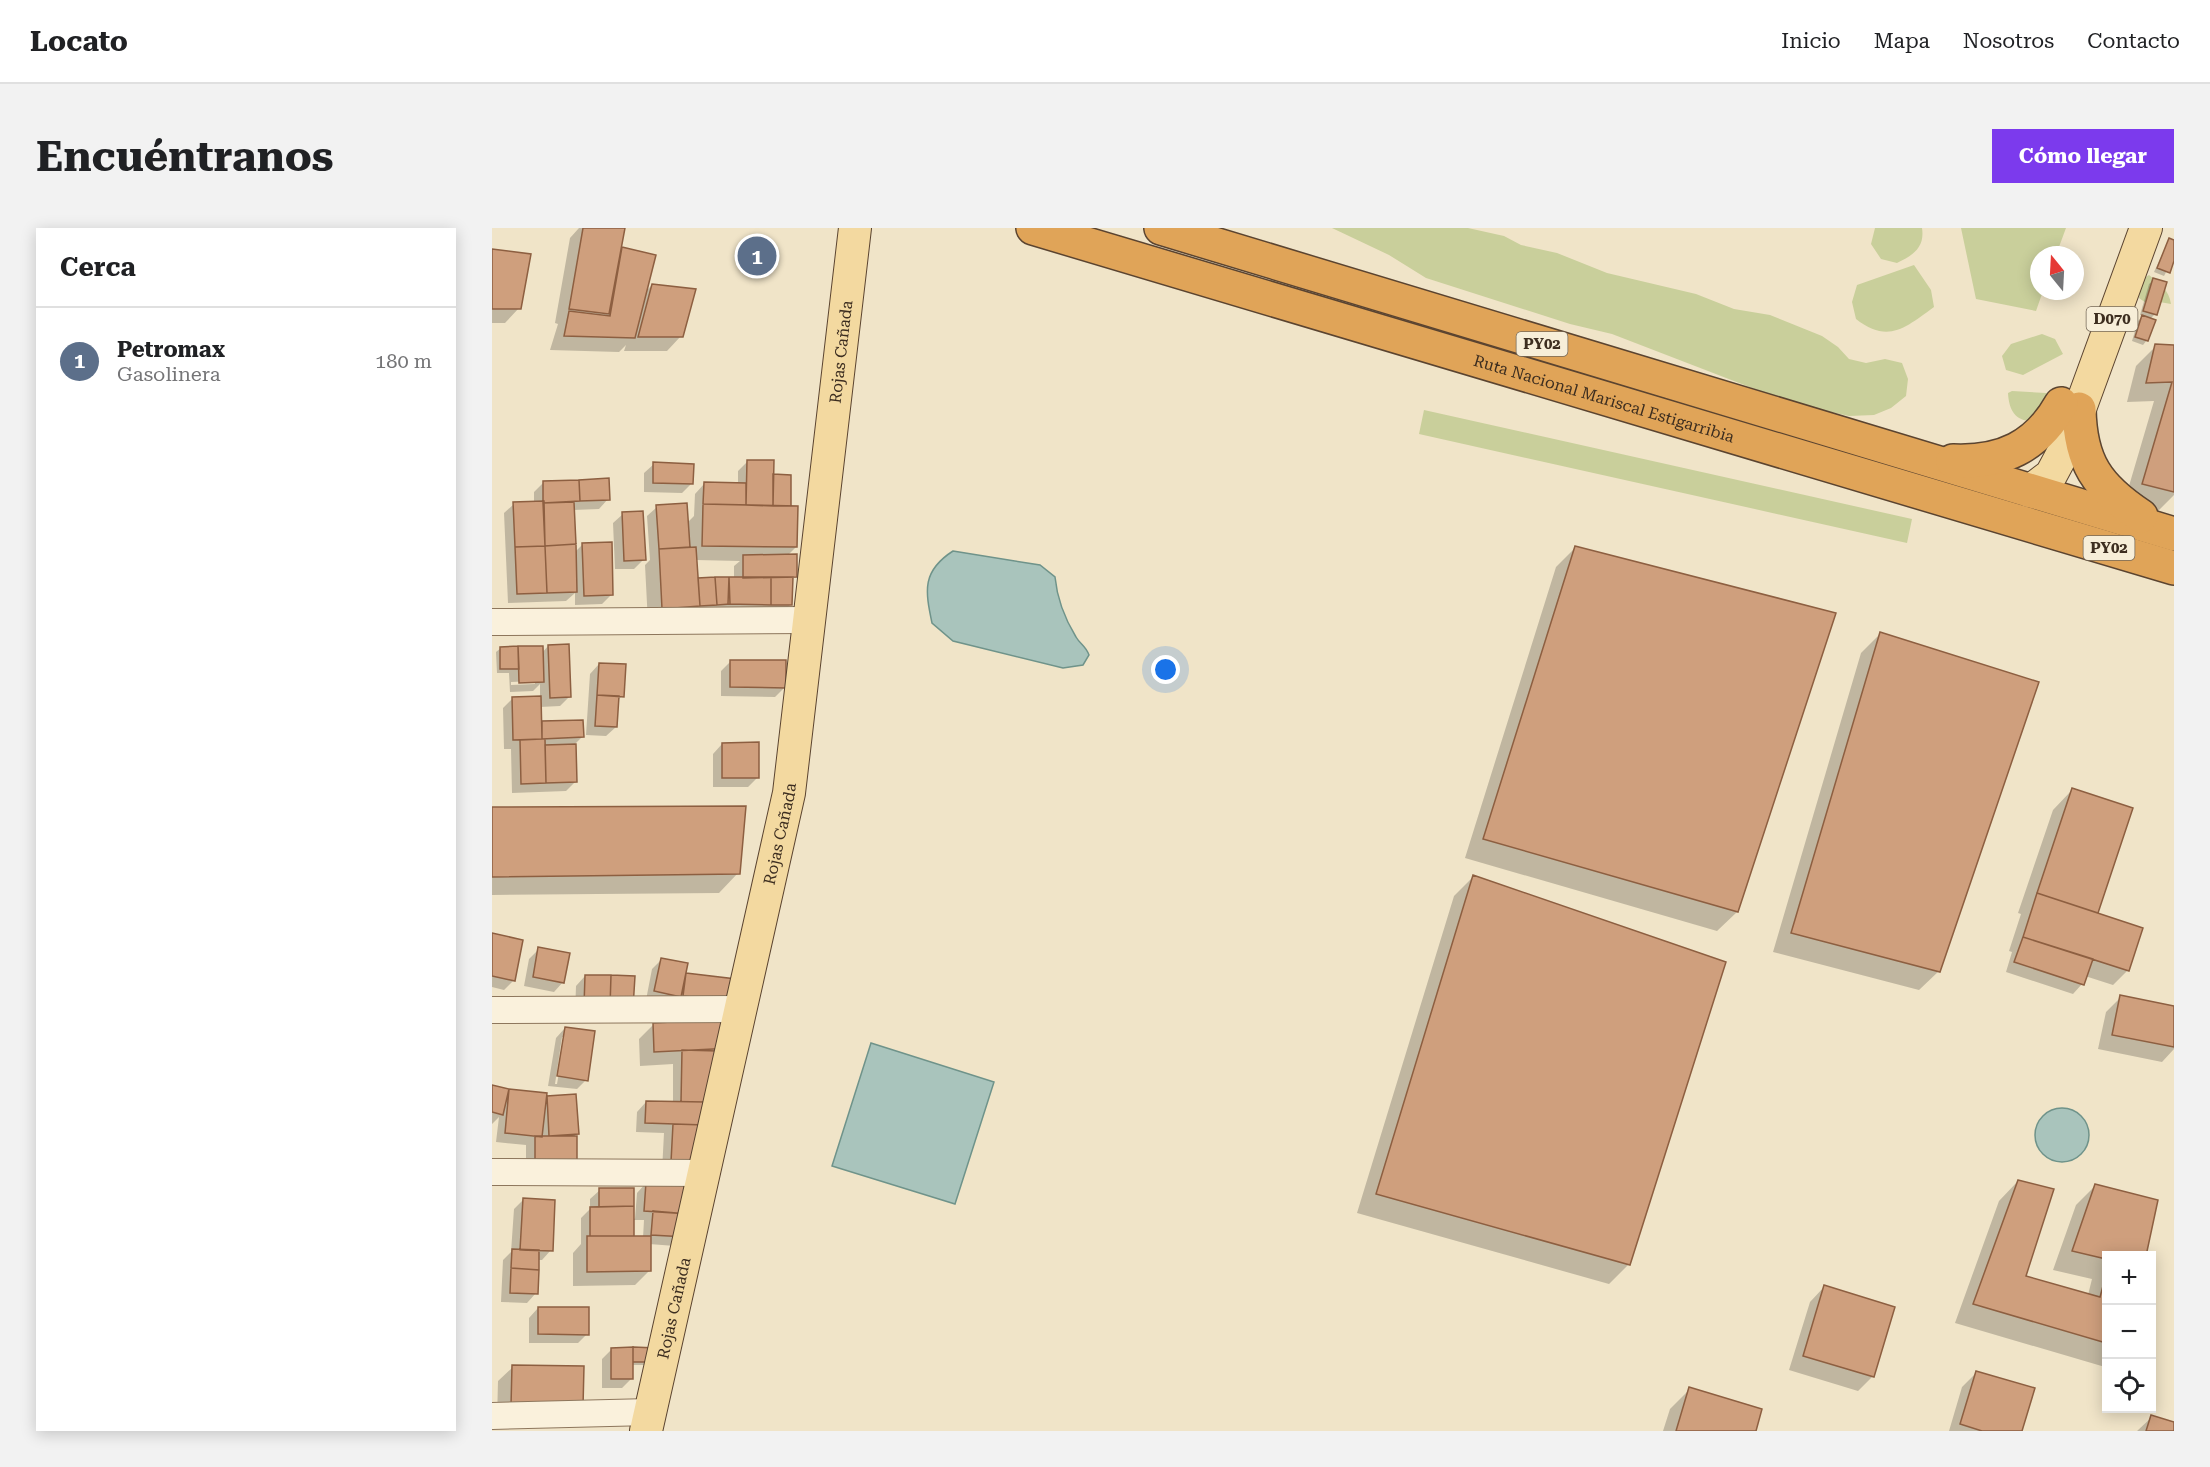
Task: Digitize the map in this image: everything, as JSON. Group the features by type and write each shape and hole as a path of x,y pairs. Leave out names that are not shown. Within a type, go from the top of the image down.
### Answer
{"highway":[{"name":"Ruta Nacional Mariscal Estigarribia","path":"1033,228 2174,568"},
{"name":"Ruta Nacional Mariscal Estigarribia","path":"1161,228 1924,460 2037,490 2170,540"},
{"path":"1924,460 1992,459 2012,452 2032,440 2050,424 2068,401"},
{"path":"2068,401 2083,451 2102,486 2170,540"},
{"path":"1737,437 1798,444 1971,496 1997,500 2037,490"}],"main road":[{"name":"Rojas Cañada","path":"648,1421 789,793 855,228"},
{"name":"D070","path":"2068,401 2128,228"},
{"name":"D070","path":"2037,490 2037,472 2146,228"}],"street":[{"path":"492,622 808,620"},
{"path":"492,1010 742,1008"},
{"path":"492,1172 705,1173"},
{"path":"492,1416 648,1421"}],"green space":[{"path":"1332,228 1468,228 1504,236 1521,245 1557,253 1607,273 1696,294 1734,309 1770,315 1822,336 1838,347 1849,359 1866,363 1885,359 1902,363 1908,379 1906,396 1891,408 1874,415 1849,416 1791,403 1612,334 1570,324 1426,278 1389,255"},
{"path":"1875,228 1922,228 1922,241 1913,254 1897,263 1881,259 1871,244"},
{"path":"1961,228 2066,228 2059,246 2030,246 2030,300 2040,300 2036,311 1976,299"},
{"path":"1914,265 1931,290 1934,307 1905,327 1887,332 1867,327 1856,319 1852,302 1857,285"},
{"path":"2149,275 2166,291 2171,304 2154,301 2146,303 2139,298 2141,280"},
{"path":"2042,334 2055,339 2063,354 2023,375 2006,370 2002,356 2011,344"},
{"path":"2012,391 2046,393 2050,396 2034,421 2028,421 2022,420 2012,410 2008,393"},
{"path":"1424,410 1912,519 1907,543 1419,434"}],"water":[{"path":"953,551 1040,565 1055,577 1065,616 1089,655 1083,665 1063,668 953,641 932,623 927,591 928,582 936,566"},
{"path":"871,1043 994,1082 955,1204 832,1166"},
{"path":"2062,1108 2072,1110 2081,1116 2087,1125 2089,1135 2087,1145 2081,1154 2072,1160 2062,1162 2052,1160 2043,1154 2037,1145 2035,1135 2037,1125 2043,1116 2052,1110"}],"building":[{"path":"583,228 625,228 609,314 569,309"},
{"path":"2169,238 2174,240 2174,261 2170,273 2157,268"},
{"path":"622,247 656,255 635,338 564,336 569,311 610,316"},
{"path":"492,249 531,254 521,309 492,309"},
{"path":"2153,278 2167,282 2157,315 2143,311"},
{"path":"652,284 696,289 683,337 638,337"},
{"path":"2142,315 2156,320 2148,341 2135,337"},
{"path":"2155,344 2174,345 2174,492 2142,484 2172,382 2146,383"},
{"path":"747,460 774,460 773,506 746,505"},
{"path":"653,462 694,464 693,484 653,483"},
{"path":"773,474 791,475 791,506 773,506"},
{"path":"609,478 610,500 580,501 579,480"},
{"path":"579,480 580,501 543,503 543,481"},
{"path":"704,482 746,483 746,505 703,504"},
{"path":"544,501 545,546 515,547 513,502"},
{"path":"574,502 576,544 545,546 543,503"},
{"path":"687,503 690,547 659,549 656,505"},
{"path":"703,504 798,506 797,547 702,546"},
{"path":"643,511 646,560 624,561 622,512"},
{"path":"612,542 613,595 584,596 582,543"},
{"path":"576,544 577,592 547,593 545,546"},
{"path":"545,546 547,593 517,594 515,547"},
{"path":"1575,546 1836,613 1738,912 1483,839"},
{"path":"696,547 700,606 662,609 659,549"},
{"path":"797,554 797,577 743,578 743,555"},
{"path":"715,577 729,577 730,604 717,605"},
{"path":"715,577 717,605 700,606 698,578"},
{"path":"729,577 771,577 771,605 728,604"},
{"path":"771,577 793,577 792,605 771,605"},
{"path":"1880,632 2039,682 1940,972 1791,933"},
{"path":"569,644 571,697 550,698 548,645"},
{"path":"518,646 519,669 500,669 500,647"},
{"path":"518,646 543,646 544,682 519,683"},
{"path":"730,660 786,660 786,688 730,687"},
{"path":"599,663 626,664 624,697 597,695"},
{"path":"597,695 619,696 617,727 595,726"},
{"path":"541,696 542,739 513,740 512,697"},
{"path":"583,720 584,737 542,739 542,721"},
{"path":"545,739 546,783 521,784 520,740"},
{"path":"759,742 759,778 722,778 722,743"},
{"path":"576,744 577,782 546,783 545,745"},
{"path":"2072,788 2133,808 2098,913 2037,893"},
{"path":"746,806 740,874 492,877 492,807"},
{"path":"1473,875 1726,962 1630,1265 1376,1194"},
{"path":"2037,893 2143,928 2129,971 2023,937"},
{"path":"492,933 523,940 515,981 492,976"},
{"path":"2023,937 2093,959 2084,985 2014,962"},
{"path":"538,947 570,953 564,983 533,977"},
{"path":"661,958 688,963 681,997 654,991"},
{"path":"686,973 736,979 733,1002 683,996"},
{"path":"585,975 611,975 610,1007 584,1006"},
{"path":"611,975 635,976 633,1008 610,1007"},
{"path":"2120,995 2174,1006 2174,1047 2112,1035"},
{"path":"731,1019 733,1048 654,1052 653,1023"},
{"path":"565,1027 595,1031 588,1081 557,1076"},
{"path":"682,1050 718,1051 717,1102 681,1102"},
{"path":"492,1085 509,1089 503,1115 492,1112"},
{"path":"509,1089 547,1093 542,1137 505,1133"},
{"path":"576,1094 579,1134 549,1136 547,1096"},
{"path":"646,1101 705,1102 705,1125 645,1123"},
{"path":"673,1124 705,1125 702,1163 671,1162"},
{"path":"535,1136 577,1136 577,1163 535,1163"},
{"path":"2018,1180 2054,1189 2026,1276 2100,1297 2102,1290 2102,1342 1973,1304"},
{"path":"646,1182 690,1185 688,1214 644,1211"},
{"path":"2095,1184 2158,1200 2147,1251 2102,1251 2102,1258 2072,1251"},
{"path":"599,1188 634,1188 634,1206 599,1207"},
{"path":"523,1198 555,1200 553,1251 520,1250"},
{"path":"634,1206 634,1236 590,1236 590,1207"},
{"path":"653,1211 688,1214 686,1237 651,1235"},
{"path":"587,1236 651,1236 651,1271 587,1272"},
{"path":"512,1249 539,1250 539,1270 511,1268"},
{"path":"511,1268 539,1270 538,1294 510,1293"},
{"path":"1824,1285 1895,1307 1874,1377 1803,1356"},
{"path":"538,1307 589,1307 589,1335 538,1334"},
{"path":"633,1347 656,1348 656,1362 633,1362"},
{"path":"633,1347 633,1379 611,1379 611,1348"},
{"path":"512,1365 584,1366 583,1407 511,1406"},
{"path":"1976,1371 2035,1388 2022,1431 1982,1431 1960,1424"},
{"path":"1689,1387 1762,1409 1756,1431 1676,1431"},
{"path":"2151,1415 2174,1422 2174,1431 2146,1431"}],"place":[{"name":"Petromax","path":"757,256"}]}
